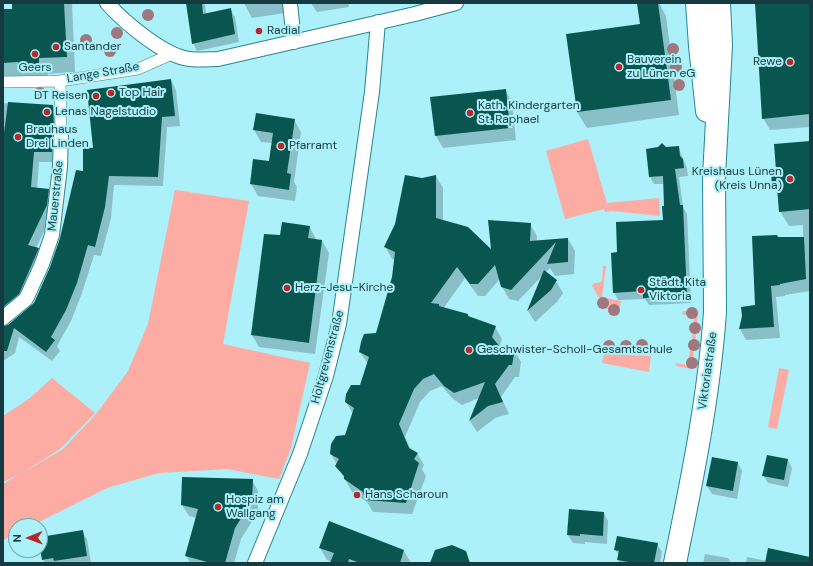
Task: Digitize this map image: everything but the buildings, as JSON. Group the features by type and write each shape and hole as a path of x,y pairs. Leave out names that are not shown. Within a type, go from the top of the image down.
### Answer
{"main road":[{"name":"Viktoriastraße","path":"697,3 714,177"},
{"name":"Viktoriastraße","path":"675,563 686,507 711,356 715,312 714,177 721,45 719,3"}],"street":[{"path":"107,3 116,13 141,34 172,54 185,59 218,59 456,3"},
{"path":"290,3 294,42"},
{"name":"Holtgrevenstraße","path":"255,563 300,454 326,376 339,324 372,92 378,22"},
{"name":"Lange Straße","path":"3,82 60,81 138,69 172,54"},
{"name":"Mauerstraße","path":"3,318 26,299 42,264 52,235 60,167 60,81"}],"shaded area":[{"path":"588,139 607,203 659,198 660,216 612,211 605,212 604,209 565,219 546,151"},
{"path":"175,190 249,201 223,344 310,363 291,448 279,479 227,469 159,473 107,488 47,518 8,518 8,538 3,540 3,484 18,475 3,482 3,416 30,398 52,378 95,413 60,449 21,474 63,449 97,413 128,371 148,324"},
{"path":"603,266 606,266 602,297 621,301 620,307 614,312 601,306 600,299 592,286 594,283 599,283 602,281"},
{"path":"683,311 698,313 692,369 676,366 676,363 687,365 692,341 694,316 682,314"},
{"path":"604,354 651,356 649,372 602,363"},
{"path":"779,368 789,370 777,429 768,427"}],"place":[{"name":"Radial","path":"259,31"},
{"name":"Santander","path":"56,47"},
{"name":"Geers","path":"35,54"},
{"name":"Rewe","path":"790,62"},
{"name":"Bauverein zu Lünen eG","path":"619,67"},
{"name":"Top Hair","path":"111,93"},
{"name":"DT Reisen","path":"96,96"},
{"name":"Lenas Nagelstudio","path":"47,112"},
{"name":"Kath. Kindergarten St. Raphael","path":"470,113"},
{"name":"Brauhaus Drei Linden","path":"18,137"},
{"name":"Pfarramt","path":"281,146"},
{"name":"Kreishaus Lünen (Kreis Unna)","path":"790,179"},
{"name":"Herz-Jesu-Kirche","path":"287,288"},
{"name":"Städt. Kita Viktoria","path":"641,290"},
{"name":"Geschwister-Scholl-Gesamtschule","path":"469,350"},
{"name":"Hans Scharoun","path":"357,495"},
{"name":"Hospiz am Wallgang","path":"218,507"}]}
